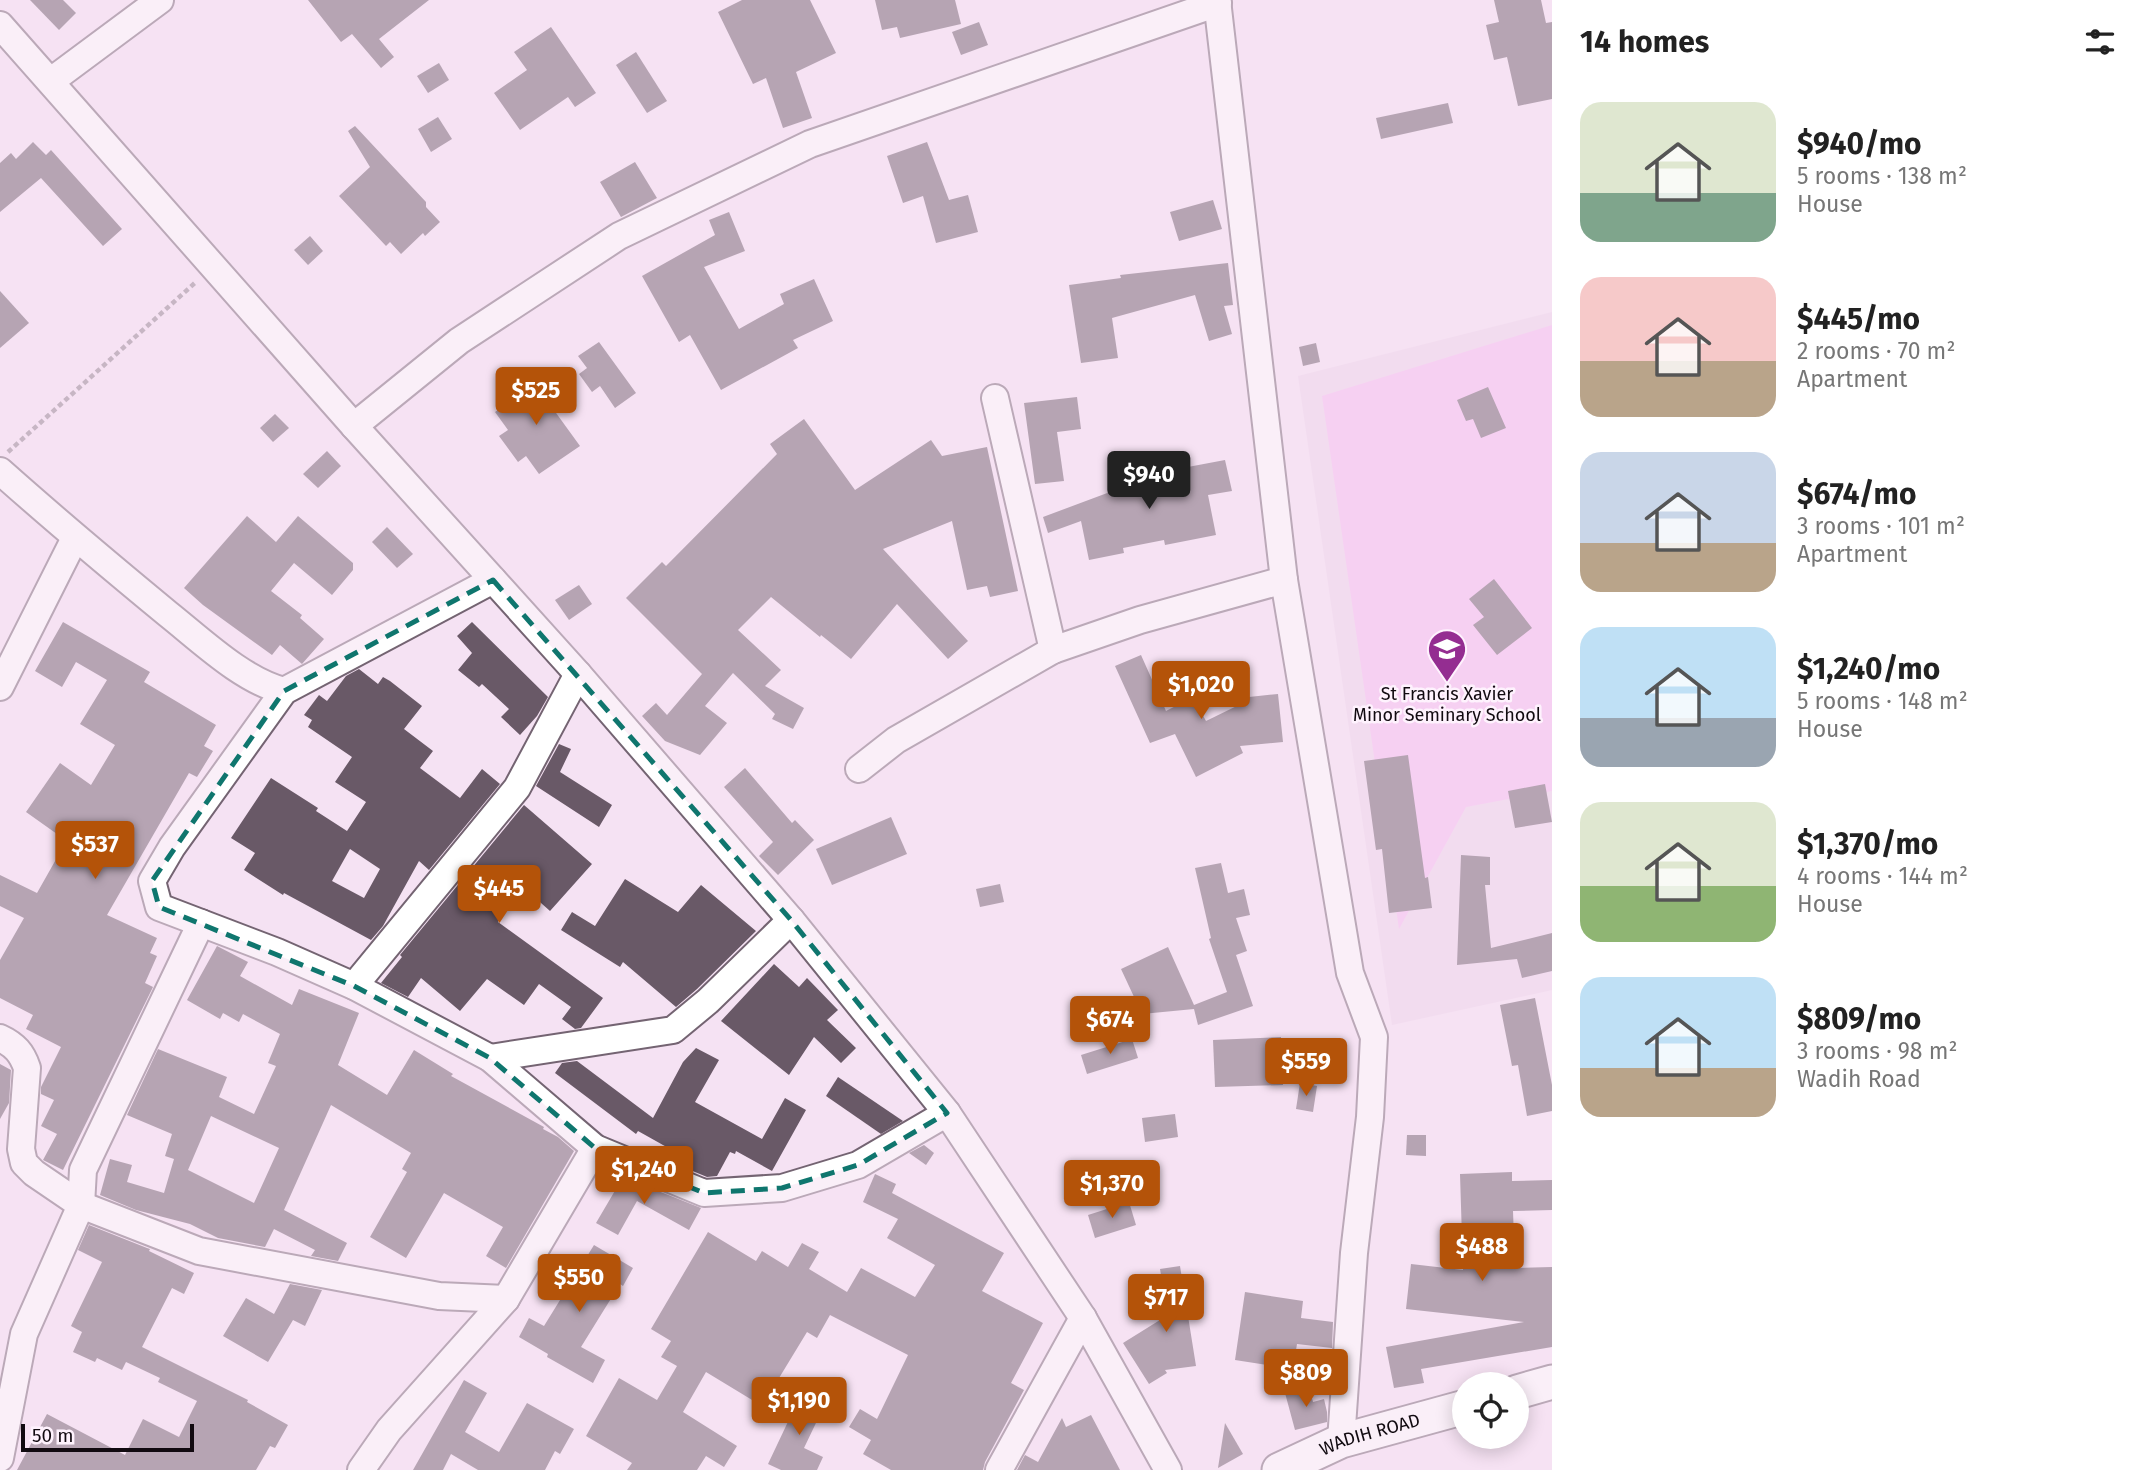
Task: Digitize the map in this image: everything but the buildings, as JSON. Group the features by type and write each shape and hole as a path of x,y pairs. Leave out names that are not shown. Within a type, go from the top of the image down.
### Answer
{"street":[{"path":"51,81 160,0"},
{"path":"354,426 458,341 619,236 810,144 1218,1 1284,580 1350,973 1374,1037 1370,1117 1354,1253 1341,1441"},
{"path":"0,24 354,426 578,674 791,920 947,1113 1083,1318 1168,1470"},
{"path":"995,398 1053,650"},
{"path":"0,471 75,538 223,657 268,687 284,691"},
{"path":"0,687 75,538"},
{"path":"493,580 284,691 172,847 152,880 159,907 277,952 354,986 489,1058 595,1148 704,1194 782,1188 858,1165 947,1113"},
{"path":"859,769 896,740 1053,650 1140,620 1284,580"},
{"path":"354,986 517,788 578,674"},
{"path":"489,1058 673,1030 708,1001 791,920"},
{"path":"0,1458 24,1334 81,1205 83,1170 201,923"},
{"path":"0,1038 14,1044 24,1058 27,1068 20,1149 24,1163 34,1173 81,1205 199,1251 439,1296 506,1299"},
{"path":"361,1470 388,1430 506,1299 595,1148"},
{"path":"999,1470 1083,1318"},
{"path":"1529,1389 1552,1382"},
{"name":"WADIH ROAD","path":"1279,1470 1341,1441 1452,1410"}],"path":[{"path":"0,459 214,266"}],"highlighted area":[{"path":"493,580 791,920 947,1113 858,1165 782,1188 704,1193 595,1148 490,1058 354,986 159,907 152,881 284,691"}],"shaded area":[{"name":"St Francis Xavier Minor Seminary School","path":"1552,312 1552,990 1392,1025 1298,376"},
{"name":"St Francis Xavier Minor Seminary School","path":"1552,325 1552,791 1466,807 1399,929 1322,396"}],"place":[{"name":"St Francis Xavier Minor Seminary School","path":"1447,683"}]}
